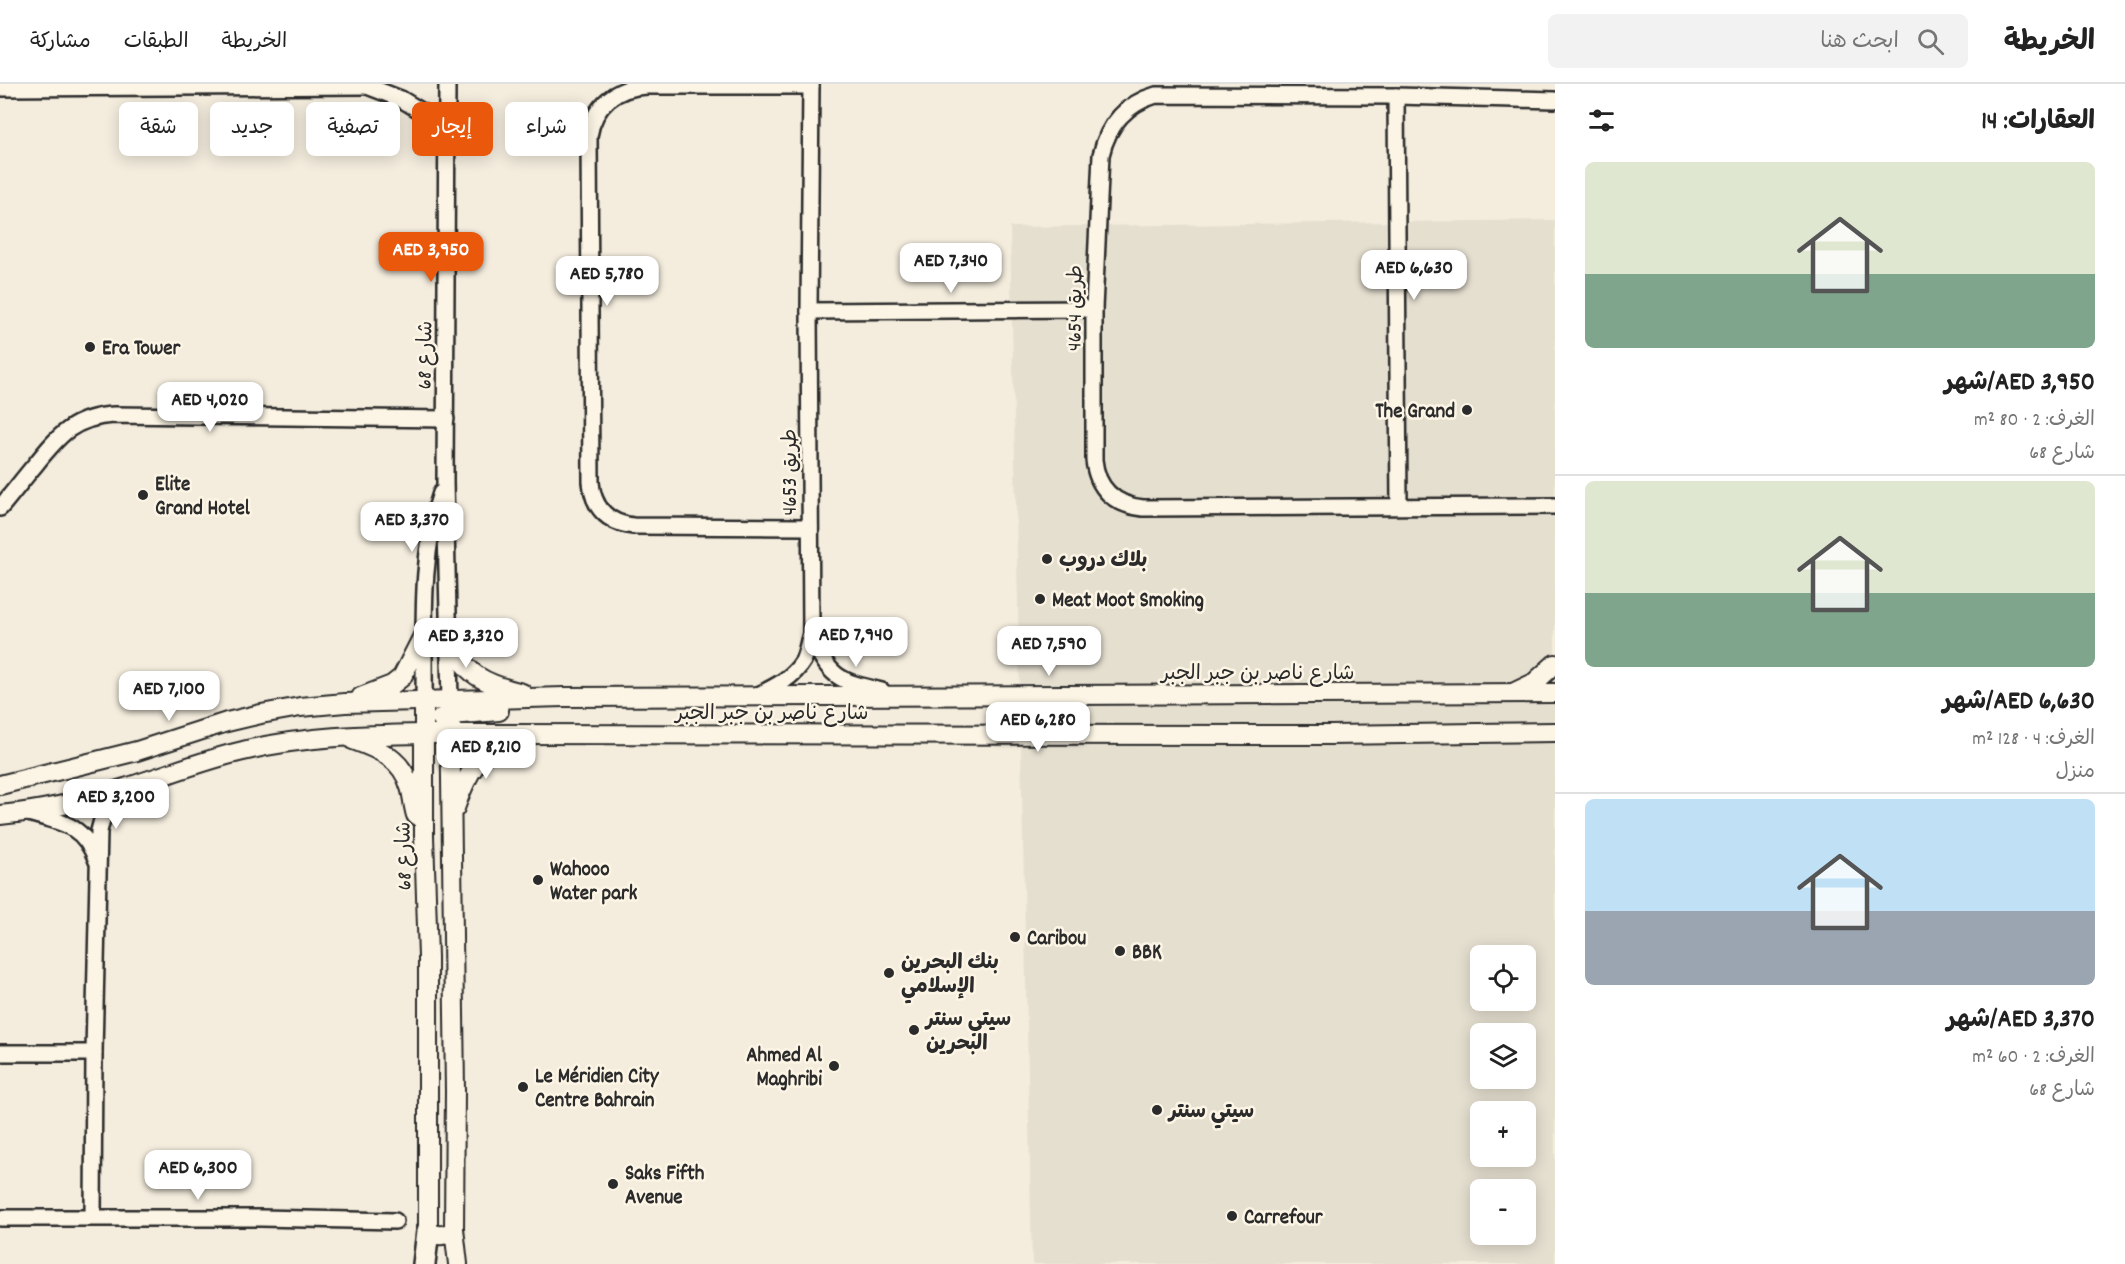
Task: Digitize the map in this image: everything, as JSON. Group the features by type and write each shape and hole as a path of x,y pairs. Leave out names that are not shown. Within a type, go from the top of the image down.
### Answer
{"highway":[{"path":"424,1264 428,1231"}],"main road":[{"path":"345,703 398,682 409,667 425,632"},
{"path":"449,638 455,652 475,675 501,688 544,698"},
{"path":"1511,694 1534,682 1555,664"},
{"name":"شارع ناصر بن جبر الجبر","path":"0,785 137,751 227,722 300,707 345,703 424,701 450,708 564,697 1555,693"},
{"path":"425,734 450,708 521,709 564,697"},
{"name":"شارع 68","path":"424,701 424,836 429,968 428,1231"},
{"name":"شارع 68","path":"450,708 455,1091 454,1229 458,1264"},
{"name":"شارع ناصر بن جبر الجبر","path":"0,816 28,813 123,789 190,765 245,750 311,738 343,736 425,734 1330,735 1555,732"},
{"path":"451,821 463,786 479,759 505,740 520,734"},
{"path":"343,736 379,749 403,770 411,789 416,817 424,836"},
{"path":"428,1231 441,1236 454,1229"}],"street":[{"name":"شارع 68","path":"447,84 448,102"},
{"path":"0,88 370,85 412,105"},
{"path":"810,527 633,526 624,525 609,518 597,506 591,482 589,136 590,127 598,110 612,96 628,88 811,85"},
{"name":"طريق 4653","path":"755,696 776,687 789,678 803,660 810,634 808,311 811,85"},
{"name":"طريق 4654","path":"1555,100 1396,96 1156,95 1146,98 1128,108 1113,124 1107,134 1101,155 1094,309 1095,470 1107,494 1118,502 1130,507 1143,508 1555,506"},
{"path":"1396,96 1399,506"},
{"name":"شارع 68","path":"449,156 445,482 450,708"},
{"path":"808,311 1094,309"},
{"path":"0,508 58,436 82,422 103,416 446,419"},
{"name":"شارع 68","path":"424,701 425,632 432,526 445,482"},
{"name":"طريق 4653","path":"810,634 822,661 849,683 903,696"},
{"path":"93,1217 93,1053 100,820 105,809 123,789"},
{"path":"28,813 68,825 79,832 87,840 99,867"},
{"path":"0,1053 93,1053"},
{"path":"0,1218 396,1221"}],"shaded area":[{"path":"1555,220 1555,1264 1032,1264 1010,227"}],"place":[{"name":"Era Tower","path":"90,347"},
{"name":"The Grand","path":"1467,410"},
{"name":"Elite Grand Hotel","path":"143,495"},
{"name":"بلاك دروب","path":"1047,559"},
{"name":"Meat Moot Smoking","path":"1040,599"},
{"name":"Wahooo Water park","path":"538,880"},
{"name":"Caribou","path":"1015,937"},
{"name":"BBK","path":"1120,951"},
{"name":"بنك البحرين الإسلامي","path":"889,973"},
{"name":"سيتي سنتر البحرين","path":"914,1030"},
{"name":"Ahmed Al Maghribi","path":"834,1066"},
{"name":"Le Méridien City Centre Bahrain","path":"523,1087"},
{"name":"سيتي سنتر","path":"1157,1110"},
{"name":"Saks Fifth Avenue","path":"613,1184"},
{"name":"Carrefour","path":"1232,1216"}]}
